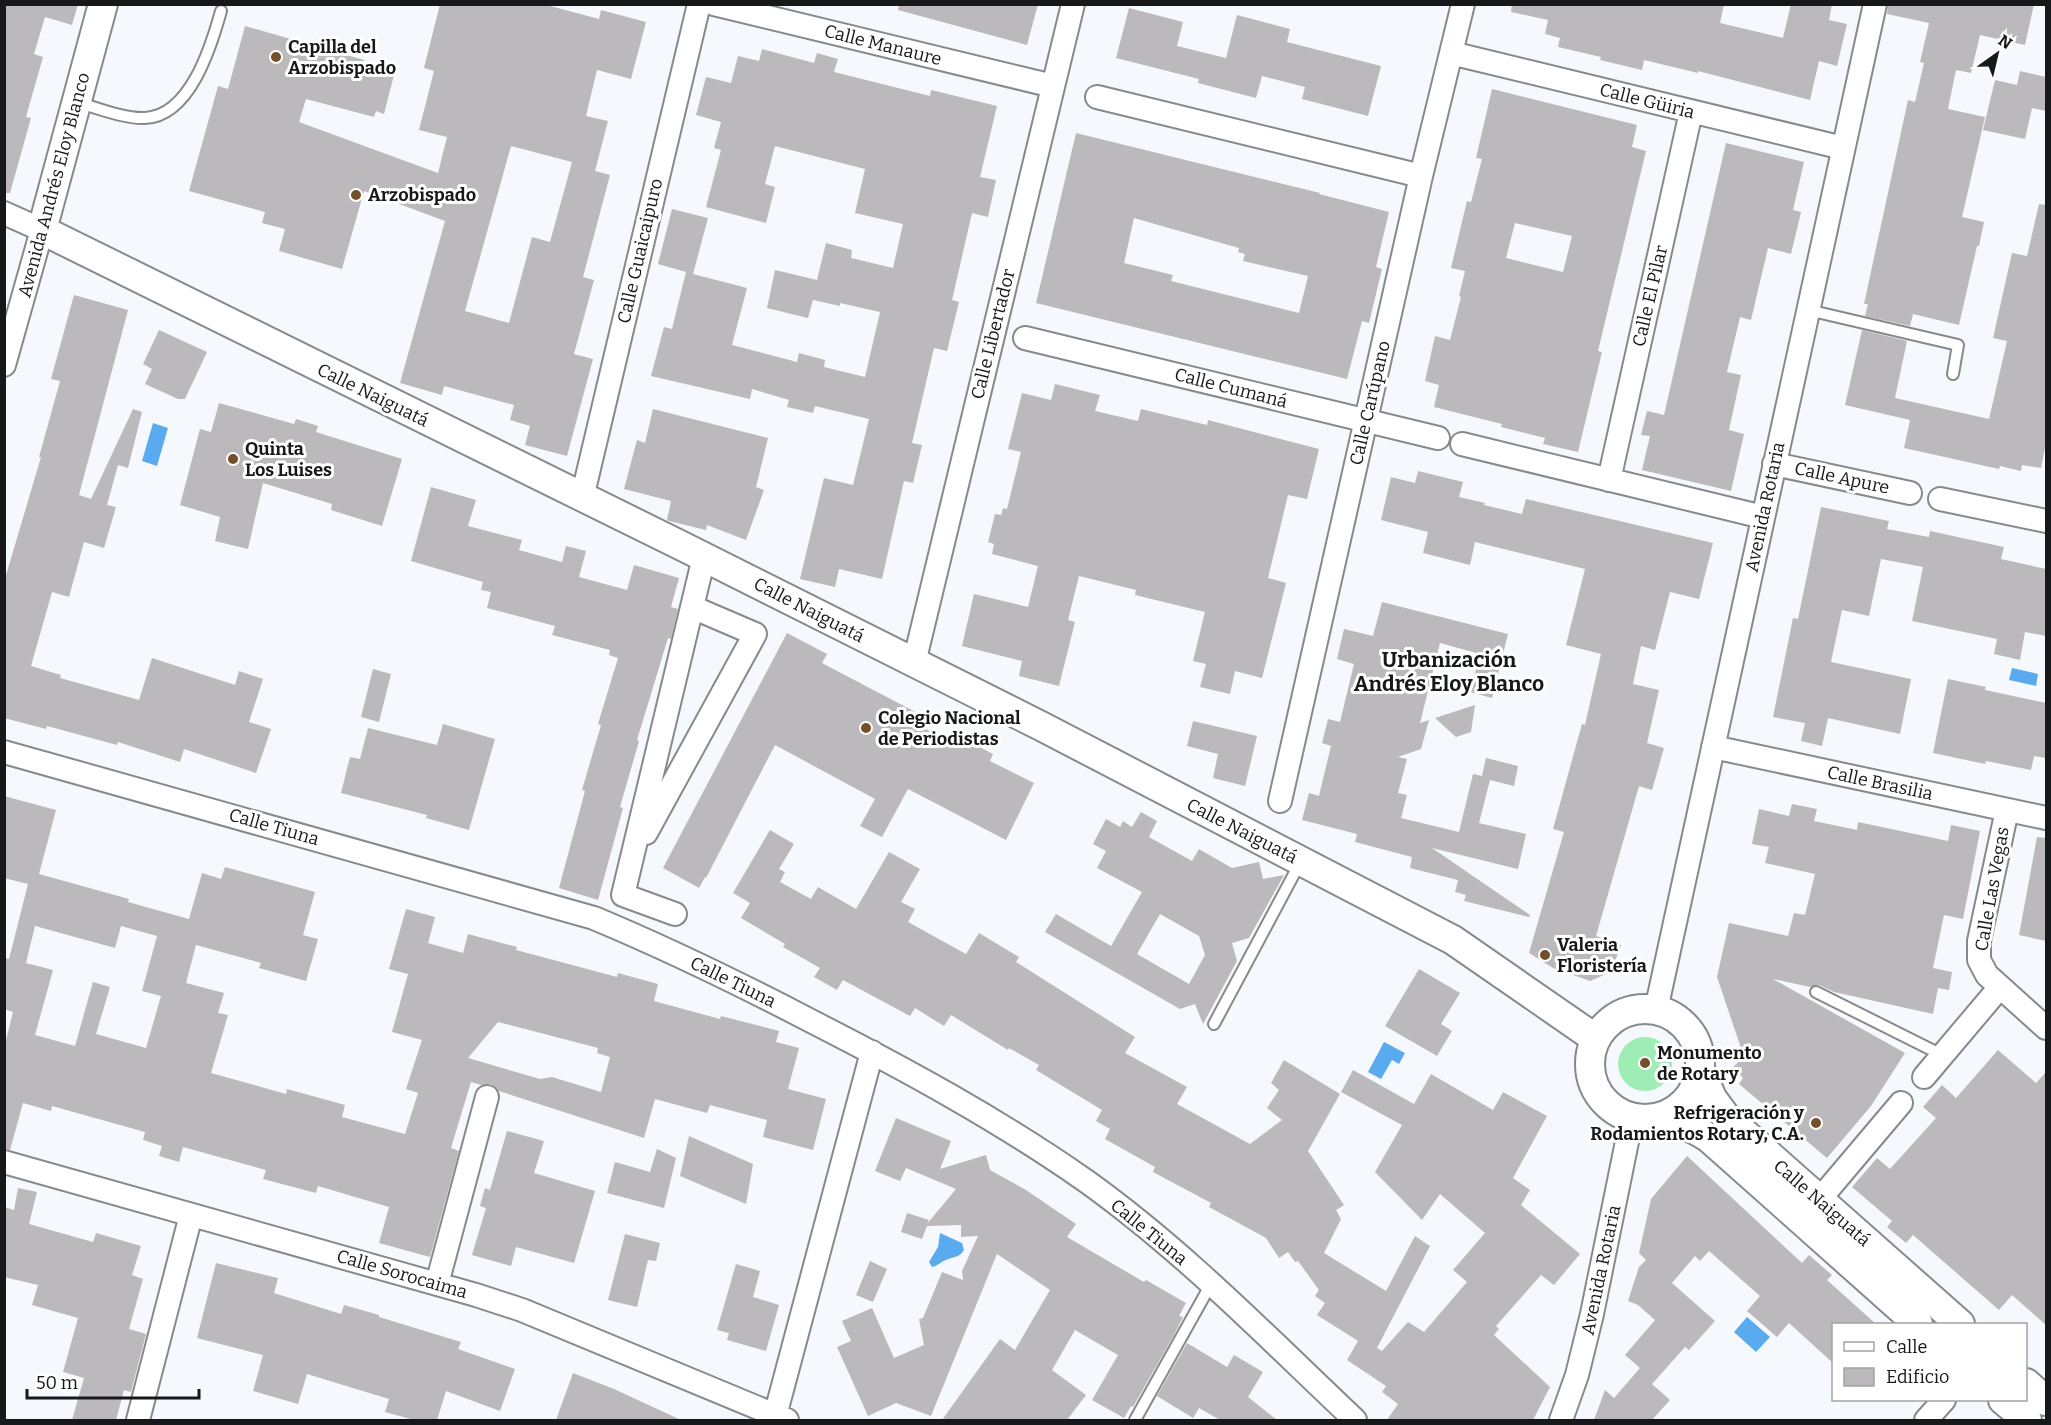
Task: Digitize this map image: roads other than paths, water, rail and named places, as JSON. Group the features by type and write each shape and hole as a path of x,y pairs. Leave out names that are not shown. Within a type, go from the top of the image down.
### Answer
{"street":[{"name":"Avenida Andrés Eloy Blanco","path":"4,365 103,4"},
{"name":"Calle Guaicaipuro","path":"582,498 699,4"},
{"name":"Calle Manaure","path":"714,4 1053,86"},
{"name":"Calle Libertador","path":"914,663 1073,4"},
{"name":"Calle Carúpano","path":"1280,801 1421,176 1463,4"},
{"name":"Avenida Rotaria","path":"1656,1010 1875,4"},
{"name":"Calle Güiria","path":"1451,53 1843,148"},
{"path":"1097,97 1421,176"},
{"name":"Calle El Pilar","path":"1609,480 1691,111"},
{"name":"Calle Naiguatá","path":"4,213 704,557 1454,940 1596,1039"},
{"name":"Calle Cumaná","path":"1025,338 1438,438"},
{"path":"1462,444 1763,517"},
{"name":"Calle Apure","path":"1774,464 1910,493"},
{"path":"1940,499 2046,521"},
{"path":"675,914 623,895 704,557"},
{"path":"631,860 754,634 692,607"},
{"name":"Calle Brasilia","path":"1713,747 2046,818"},
{"name":"Calle Tiuna","path":"4,752 594,918 675,954 872,1052 923,1080 1025,1140 1087,1182 1211,1284 1355,1420"},
{"name":"Calle Las Vegas","path":"2007,810 1979,952 1981,968 2046,1028"},
{"path":"1924,1077 2000,987"},
{"path":"1635,1009 1656,1010 1677,1019 1687,1028 1695,1040 1700,1069 1691,1095 1681,1106 1669,1113 1643,1117 1614,1109 1603,1099 1595,1087 1590,1059 1596,1039 1610,1021 1635,1009"},
{"path":"769,1416 872,1052"},
{"name":"Calle Naiguatá","path":"1700,1069 1720,1111 1959,1323"},
{"path":"438,1284 487,1097"},
{"path":"1819,1200 1901,1103"},
{"name":"Calle Naiguatá","path":"1643,1117 1666,1119 1687,1125 1708,1138 1917,1323"},
{"name":"Avenida Rotaria","path":"1561,1420 1578,1375 1643,1117"},
{"name":"Calle Sorocaima","path":"4,1162 438,1284 522,1310 769,1416"},
{"path":"138,1420 191,1215"},
{"path":"2027,1385 2046,1401"},
{"path":"1926,1420 1943,1401"},
{"path":"2004,1401 2027,1420"}],"lane":[{"path":"77,102 138,118 154,117 170,110 181,100 204,64 221,11"},
{"path":"1808,310 1958,345 1953,374"},
{"path":"1214,1024 1301,861"},
{"path":"1816,992 1942,1055"},
{"path":"1135,1420 1211,1284"}],"water":[{"path":"153,423 168,428 157,466 142,461"},
{"path":"2012,668 2038,674 2036,686 2009,680"},
{"path":"1384,1042 1405,1053 1399,1064 1392,1060 1381,1079 1368,1072"},
{"path":"940,1233 962,1243 964,1250 958,1256 932,1267 929,1262 938,1247"},
{"path":"1747,1317 1770,1337 1756,1352 1734,1332"}],"place":[{"name":"Capilla del Arzobispado","path":"276,57"},
{"name":"Arzobispado","path":"356,195"},
{"name":"Quinta Los Luises","path":"233,459"},
{"name":"Colegio Nacional de Periodistas","path":"866,728"},
{"name":"Valeria Floristería","path":"1545,955"},
{"name":"Monumento de Rotary","path":"1645,1063"},
{"name":"Refrigeración y Rodamientos Rotary, C.A.","path":"1816,1123"}],"district":[{"name":"Urbanización Andrés Eloy Blanco","path":"1449,672"}]}
